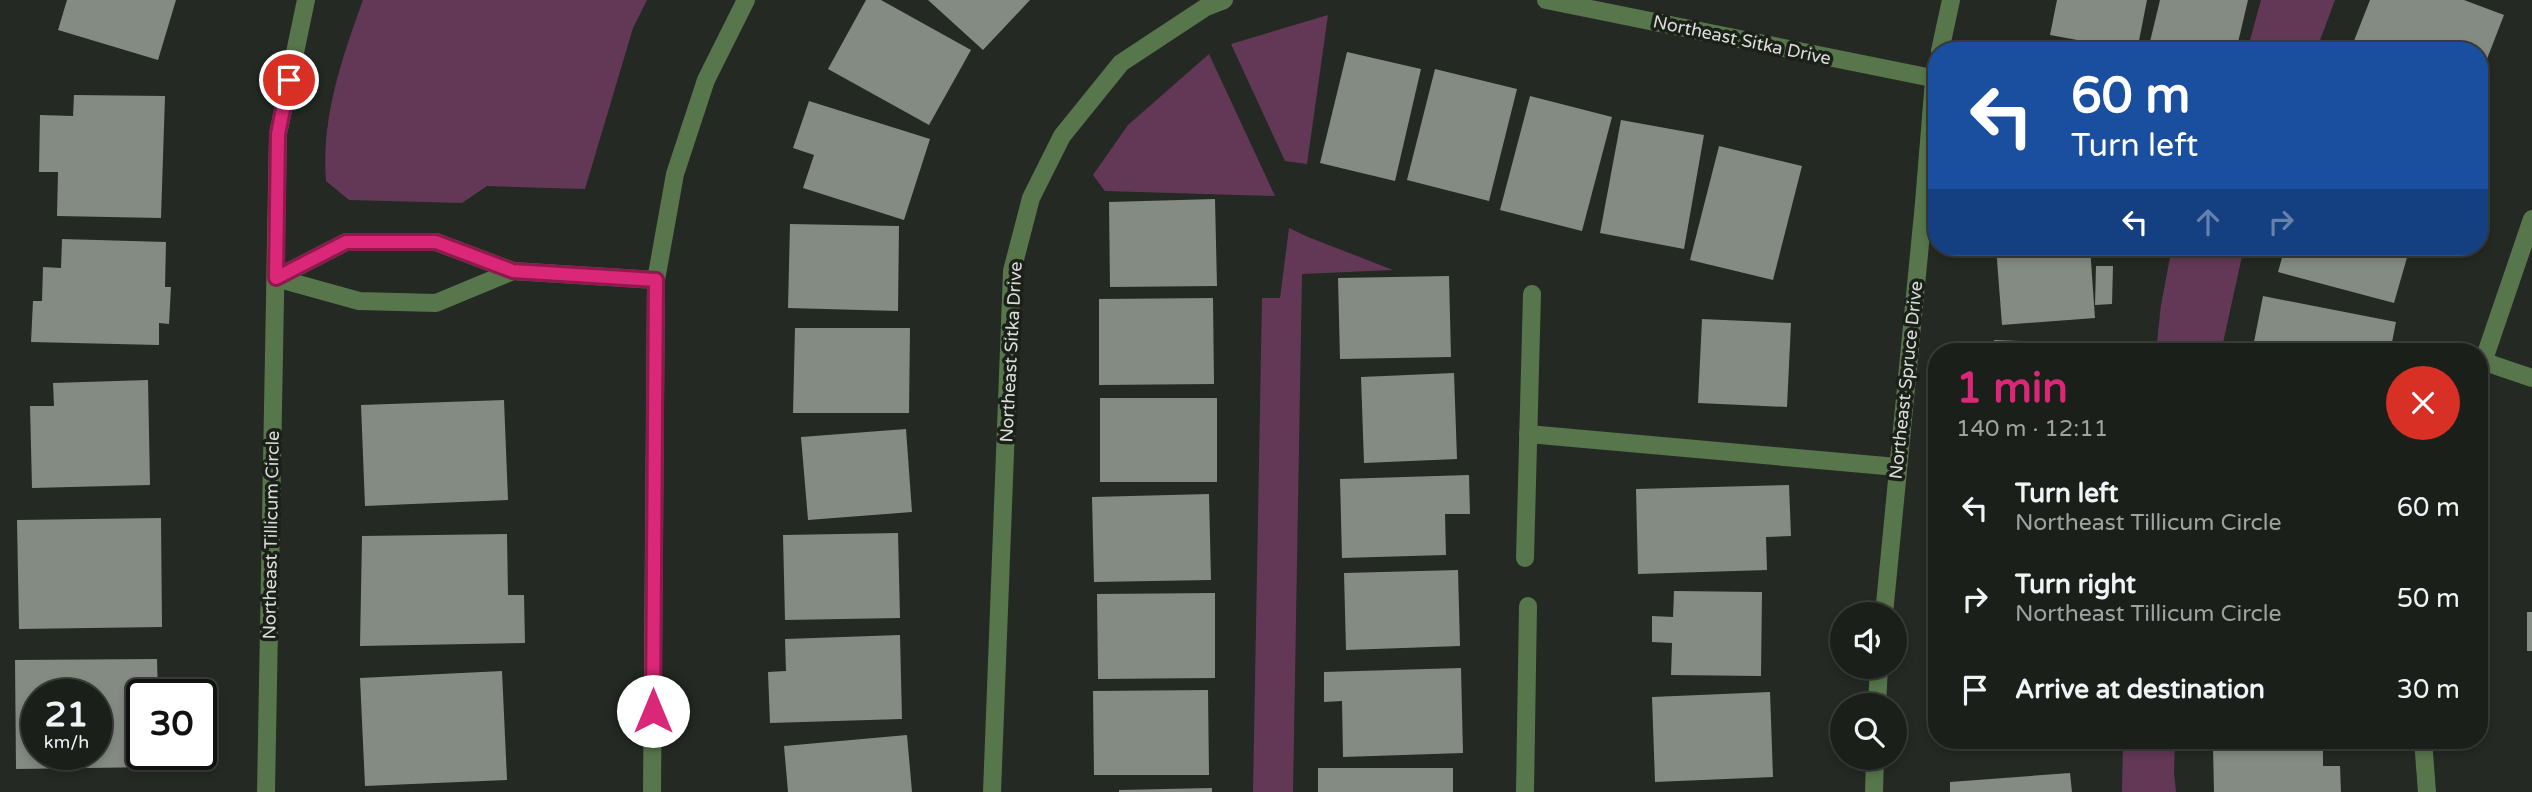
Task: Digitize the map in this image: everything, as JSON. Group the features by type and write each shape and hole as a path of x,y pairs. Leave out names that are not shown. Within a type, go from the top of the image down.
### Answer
{"street":[{"name":"Northeast Tillicum Circle","path":"266,792 278,134 306,0"},
{"path":"652,792 656,280 675,174 706,80 746,0"},
{"name":"Northeast Sitka Drive","path":"992,792 1012,271 1031,198 1062,136 1121,63 1206,7 1224,0"},
{"name":"Northeast Sitka Drive","path":"1546,0 1928,72"},
{"path":"1942,42 1951,0"},
{"name":"Northeast Spruce Drive","path":"1885,602 1928,160"},
{"path":"2488,346 2532,219"},
{"path":"276,278 346,242 436,242 513,271 656,280"},
{"path":"276,278 359,301 436,303 513,271"},
{"path":"1525,558 1532,294"},
{"path":"2488,368 2532,378"},
{"path":"1528,433 1897,467"},
{"path":"1525,792 1528,606"},
{"path":"2424,749 2427,792"},
{"path":"1874,792 1875,770"}],"shaded area":[{"path":"363,0 647,0 633,28 585,189 487,186 462,203 349,200 326,181 325,158 330,111 341,66"},
{"path":"2261,0 2335,0 2319,42 2249,42"},
{"path":"1328,15 1307,164 1285,161 1231,44"},
{"path":"1209,54 1275,196 1105,191 1093,175 1128,125"},
{"path":"1289,228 1393,270 1302,274 1293,792 1253,792 1262,298 1280,298"},
{"path":"2170,256 2242,256 2223,343 2157,343"},
{"path":"2123,749 2175,749 2176,792 2122,792"}],"building":[{"path":"67,0 176,0 158,60 58,30"},
{"path":"866,0 881,0 971,50 929,125 828,69"},
{"path":"928,0 1030,0 983,50"},
{"path":"2057,0 2147,0 2139,42 2088,42 2050,35"},
{"path":"2160,0 2248,0 2238,42 2150,42"},
{"path":"2370,0 2464,0 2504,15 2488,56 2488,42 2354,42"},
{"path":"1347,52 1421,69 1395,181 1320,163"},
{"path":"1435,69 1517,89 1489,201 1407,180"},
{"path":"74,95 165,96 161,218 57,216 58,172 39,172 40,115 73,116"},
{"path":"1530,96 1612,117 1582,231 1500,210"},
{"path":"809,101 930,139 904,220 803,188 814,155 793,148"},
{"path":"1621,120 1704,135 1684,249 1600,233"},
{"path":"1719,146 1802,166 1773,280 1690,260"},
{"path":"1215,199 1217,286 1110,287 1109,202"},
{"path":"790,224 899,226 898,311 788,308"},
{"path":"62,239 166,242 165,287 171,287 169,324 159,323 159,345 31,342 33,301 42,301 43,267 61,268"},
{"path":"1997,256 2091,256 2095,318 2002,325"},
{"path":"2282,256 2407,256 2394,303 2278,272"},
{"path":"2096,266 2113,266 2112,304 2095,305"},
{"path":"1449,276 1451,357 1340,359 1338,278"},
{"path":"2263,296 2396,322 2392,343 2254,343"},
{"path":"1213,298 1214,384 1099,385 1099,299"},
{"path":"1702,319 1791,323 1787,407 1698,403"},
{"path":"795,328 910,328 909,413 793,413"},
{"path":"1994,340 2080,343 1994,343"},
{"path":"1454,373 1457,459 1364,463 1361,377"},
{"path":"148,380 150,485 32,488 30,406 54,406 53,383"},
{"path":"1100,398 1217,398 1217,482 1100,482"},
{"path":"504,400 508,500 365,506 361,405"},
{"path":"906,429 912,512 808,520 801,437"},
{"path":"1469,475 1470,514 1445,514 1446,555 1342,558 1340,479"},
{"path":"1789,485 1791,536 1766,537 1767,570 1638,574 1636,489"},
{"path":"1209,494 1211,580 1094,582 1092,497"},
{"path":"161,518 162,627 19,629 17,520"},
{"path":"898,533 900,618 785,620 783,535"},
{"path":"507,534 508,595 524,595 525,643 360,646 362,536"},
{"path":"1458,570 1460,646 1346,650 1344,573"},
{"path":"1674,591 1762,592 1761,676 1671,675 1672,643 1652,642 1652,616 1673,617"},
{"path":"1215,593 1215,678 1098,679 1097,594"},
{"path":"2527,612 2532,612 2532,651 2527,651"},
{"path":"900,635 902,719 770,723 768,672 786,671 785,639"},
{"path":"157,659 158,679 126,679 126,767 112,768 112,679 21,679 21,769 16,769 15,660"},
{"path":"1461,668 1463,753 1343,757 1342,701 1324,702 1324,672"},
{"path":"502,671 507,780 365,786 360,678"},
{"path":"1208,690 1209,775 1094,775 1093,691"},
{"path":"1770,692 1773,777 1655,782 1652,697"},
{"path":"907,735 912,792 788,792 784,746"},
{"path":"2213,749 2323,749 2323,766 2340,766 2341,792 2214,792"},
{"path":"1318,768 1453,768 1453,792 1318,792"},
{"path":"2070,773 2072,792 1950,792 1950,782"},
{"path":"1212,788 1212,792 1119,792 1119,790"}],"route":[{"path":"289,80 278,134 276,278 346,242 436,242 513,271 656,280 653,711"}]}
